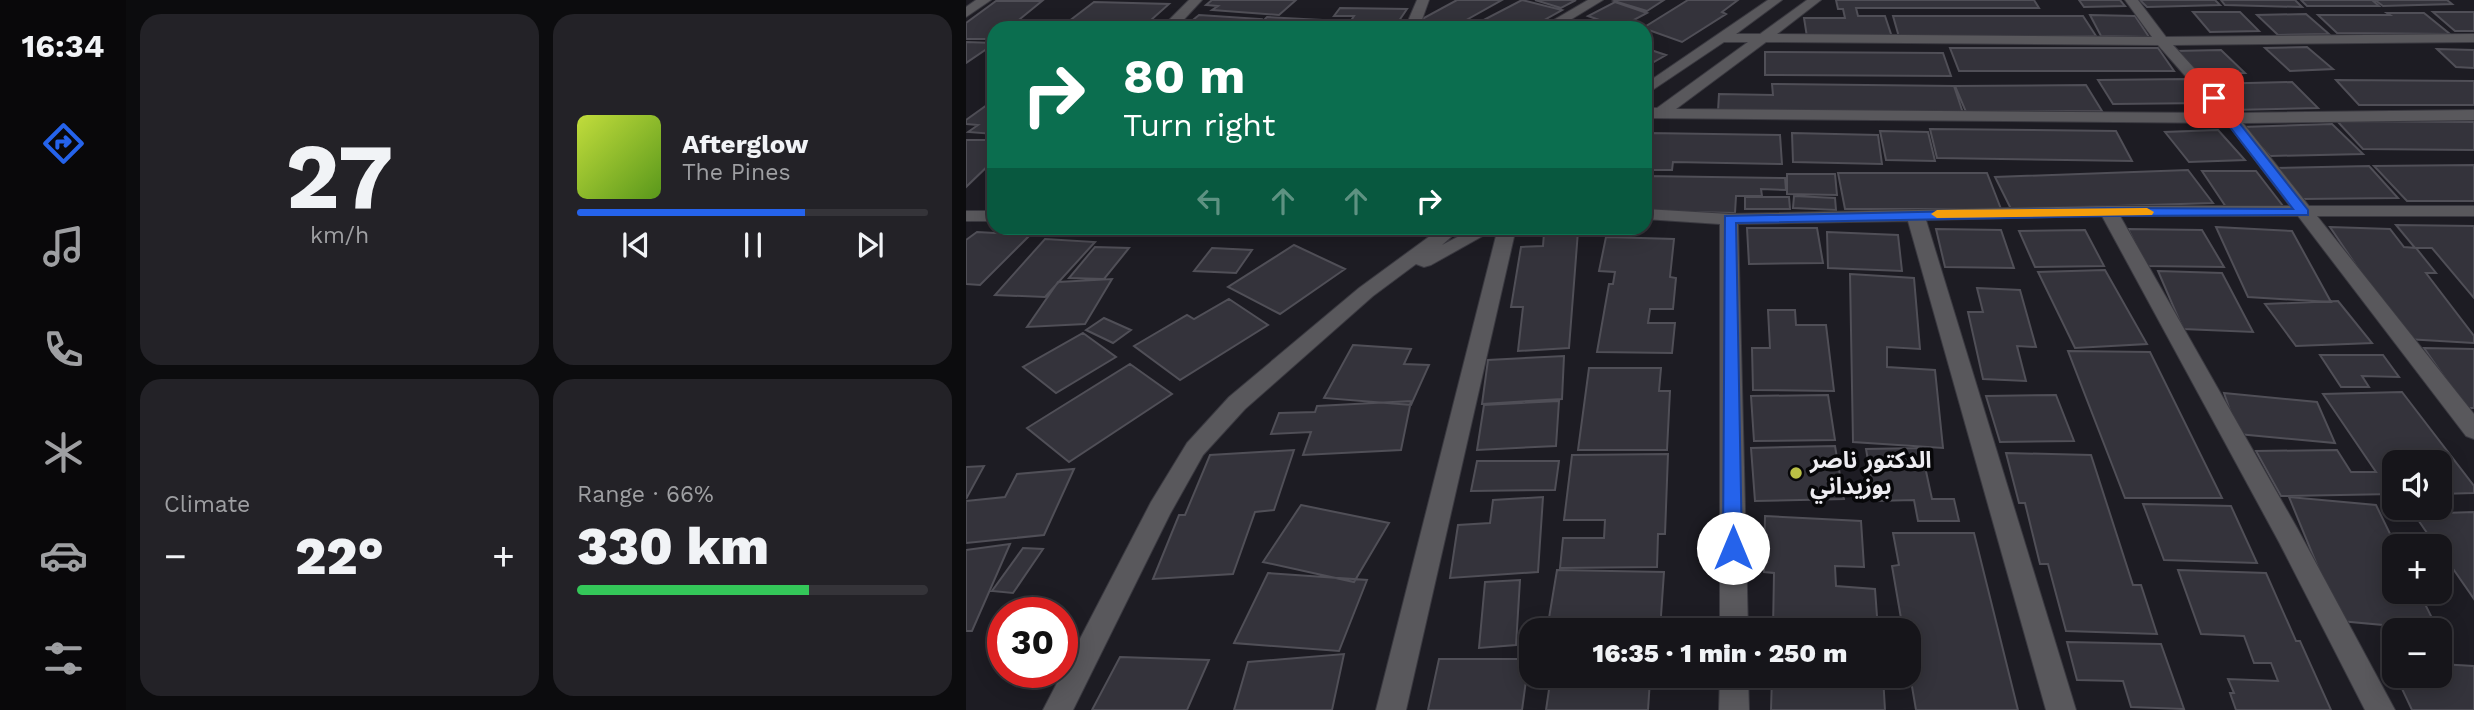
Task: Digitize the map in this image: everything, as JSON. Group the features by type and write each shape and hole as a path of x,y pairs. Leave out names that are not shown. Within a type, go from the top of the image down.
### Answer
{"street":[{"path":"966,13 985,0"},
{"path":"1175,21 1196,0"},
{"path":"1415,21 1424,0"},
{"path":"1560,21 1597,0"},
{"path":"1652,87 1776,0"},
{"path":"1653,113 1815,0"},
{"path":"2131,0 2162,41 2231,118 2474,430"},
{"path":"1724,38 2162,41 2474,38"},
{"path":"1653,113 2231,118 2474,115"},
{"path":"1652,214 1729,219 1915,214 2474,211"},
{"path":"2108,212 2288,535 2380,710"},
{"path":"1915,214 2061,710"},
{"path":"1729,219 1734,618"},
{"path":"1058,710 1160,509 1195,449 1237,403 1366,292 1443,235"},
{"path":"1366,292 1475,235"},
{"path":"1391,710 1505,235"},
{"path":"1734,688 1734,710"}],"building":[{"path":"1212,0 1296,0 1279,15 1212,10 1218,6 1206,5"},
{"path":"1457,0 1502,0 1464,21 1422,19"},
{"path":"1522,0 1562,10 1542,21 1482,21"},
{"path":"1535,0 1576,0 1561,8"},
{"path":"1664,0 1647,11 1614,1"},
{"path":"1688,0 1738,0 1722,12 1726,14 1682,42 1652,31 1652,22"},
{"path":"1836,0 2034,0 2039,8 1856,8 1858,16 1885,16 1892,37 1807,37 1804,18 1845,18 1843,9 1838,9"},
{"path":"2079,0 2120,0 2125,6 2084,7"},
{"path":"2140,0 2215,0 2220,5 2147,7"},
{"path":"2221,0 2295,0 2302,7 2225,5"},
{"path":"2301,0 2372,0 2379,6 2307,6"},
{"path":"2375,0 2447,0 2452,4 2383,6"},
{"path":"996,1 1042,1 1018,21 987,21 987,39 966,39 966,23"},
{"path":"1094,2 1169,4 1150,21 1069,21"},
{"path":"1615,2 1647,13 1632,21 1602,21 1588,16"},
{"path":"1340,8 1407,9 1399,21 1351,21 1354,16 1334,16"},
{"path":"2193,12 2240,12 2259,31 2210,32"},
{"path":"2433,12 2474,12 2474,31 2455,31"},
{"path":"2387,13 2424,13 2450,34 2337,33 2318,15 2390,15"},
{"path":"2306,14 2329,34 2278,35 2257,15"},
{"path":"1199,15 1261,19 1259,21 1192,21"},
{"path":"2090,15 2135,16 2149,37 2101,36"},
{"path":"1893,16 2083,16 2096,36 1899,37"},
{"path":"1267,17 1340,21 1263,21"},
{"path":"966,42 987,43 987,49 966,63"},
{"path":"2307,47 2333,69 2290,71 2265,48"},
{"path":"1950,48 2158,48 2174,71 1959,71"},
{"path":"2437,49 2474,50 2474,68 2456,67"},
{"path":"1652,50 1666,55 1652,63"},
{"path":"2221,50 2245,73 2197,74 2176,51"},
{"path":"1765,52 1943,53 1951,76 1765,75"},
{"path":"2188,79 2207,103 2113,104 2098,80"},
{"path":"2336,80 2474,81 2474,105 2359,105"},
{"path":"2292,82 2318,108 2231,110 2209,84"},
{"path":"1772,84 1954,86 1963,113 1718,111 1719,94 1773,95"},
{"path":"2086,85 2102,111 1966,112 1955,86"},
{"path":"987,105 987,133 968,132 978,125 966,124 966,120"},
{"path":"2337,121 2474,122 2474,150 2363,149"},
{"path":"2332,124 2363,154 2270,156 2243,127"},
{"path":"1930,129 2116,131 2132,161 1937,158"},
{"path":"2218,130 2245,160 2189,162 2165,132"},
{"path":"1880,131 1928,132 1935,161 1886,160"},
{"path":"1652,133 1780,135 1782,164 1673,162 1672,170 1652,170"},
{"path":"1792,133 1878,135 1882,164 1793,162"},
{"path":"966,140 987,140 987,167 966,187"},
{"path":"2474,165 2474,201 2407,201 2374,166"},
{"path":"2369,166 2398,198 2300,199 2275,168"},
{"path":"2188,170 2213,203 2011,209 1995,177"},
{"path":"2202,171 2256,171 2283,206 2226,207"},
{"path":"1838,173 1987,173 2001,209 1845,209"},
{"path":"1787,174 1835,174 1837,195 1787,194"},
{"path":"1652,176 1785,178 1786,190 1761,189 1762,196 1736,196 1735,213 1652,211"},
{"path":"1794,196 1835,198 1836,210 1793,208"},
{"path":"1745,197 1789,197 1790,209 1745,209"},
{"path":"2396,225 2474,226 2474,298 2432,248 2415,248"},
{"path":"2216,227 2292,231 2331,302 2248,297"},
{"path":"2330,227 2390,229 2404,247 2416,248 2436,273 2426,273 2474,336 2474,343 2406,339"},
{"path":"1747,228 1817,228 1823,263 1749,264"},
{"path":"1936,229 2001,230 2014,268 1945,267"},
{"path":"2128,229 2202,230 2224,267 2146,266"},
{"path":"2085,230 2104,266 2035,267 2019,231"},
{"path":"977,232 987,233 987,235 1030,235 980,285 966,284 966,240"},
{"path":"1827,232 1898,235 1902,271 1828,268"},
{"path":"1544,235 1578,235 1569,348 1518,351 1523,307 1511,307 1521,247 1543,246"},
{"path":"1606,237 1674,239 1670,277 1676,278 1673,309 1650,309 1648,323 1675,323 1672,353 1597,352 1609,284 1613,284 1615,272 1599,271"},
{"path":"1045,239 1095,242 1045,297 995,295"},
{"path":"1294,245 1345,269 1280,314 1228,287"},
{"path":"1095,247 1129,248 1104,279 1069,278"},
{"path":"1212,248 1252,250 1236,273 1194,271"},
{"path":"2105,270 2147,344 2075,348 2038,272"},
{"path":"2158,271 2222,273 2253,332 2183,329"},
{"path":"1850,274 1914,278 1920,349 1887,347 1887,367 1935,370 1943,448 1853,442"},
{"path":"1112,279 1085,324 1027,327 1058,282"},
{"path":"1977,288 2020,290 2036,347 2017,346 2026,381 1983,379 1968,312 1983,312"},
{"path":"1229,299 1268,325 1180,380 1134,346 1187,315 1194,319"},
{"path":"2338,301 2372,343 2296,346 2265,304"},
{"path":"1768,310 1795,310 1796,325 1826,325 1834,391 1753,390 1752,348 1770,348"},
{"path":"1104,318 1131,330 1113,343 1086,330"},
{"path":"1083,333 1116,357 1056,393 1023,367"},
{"path":"1353,345 1411,349 1404,364 1429,365 1411,405 1324,398"},
{"path":"2424,348 2474,349 2474,408 2466,408"},
{"path":"2068,351 2150,352 2222,498 2125,498"},
{"path":"2320,355 2383,355 2399,377 2362,376 2369,387 2341,387"},
{"path":"1564,356 1562,399 1482,404 1488,360"},
{"path":"1130,364 1172,394 1069,462 1027,428"},
{"path":"1589,368 1661,368 1659,391 1670,391 1667,450 1578,450"},
{"path":"2402,392 2446,450 2382,450 2382,494 2281,496 2256,451 2337,450 2351,472 2376,472 2323,394"},
{"path":"2224,393 2317,402 2335,443 2238,434"},
{"path":"1828,395 1835,440 1754,441 1751,396"},
{"path":"2056,395 2074,441 2000,442 1986,396"},
{"path":"1411,401 1401,450 1303,455 1311,432 1271,434 1279,413 1315,412 1317,406"},
{"path":"1559,401 1556,446 1477,450 1484,405"},
{"name":"الدكتور ناصر بوزيداني","path":"1835,446 1844,499 1755,501 1751,448"},
{"path":"1921,448 1932,499 1954,499 1959,521 1918,521 1914,500 1875,501 1866,449"},
{"path":"1294,450 1274,510 1255,512 1233,574 1153,579 1179,515 1185,515 1210,455"},
{"path":"2006,453 2091,455 2133,585 2141,585 2157,634 2066,631 2048,564 2040,564 2025,503 2019,503"},
{"path":"1668,454 1665,534 1658,534 1657,567 1560,568 1563,538 1604,538 1605,520 1564,520 1572,455"},
{"path":"2452,457 2474,486 2474,493 2452,494"},
{"path":"1477,461 1559,461 1555,490 1471,491"},
{"path":"984,466 966,499 966,467"},
{"path":"1074,469 1044,535 966,543 966,501 1005,497 1017,474"},
{"path":"1543,497 1538,572 1450,578 1458,525 1490,523 1493,500"},
{"path":"2289,497 2376,505 2390,534 2382,534 2382,604 2425,604 2432,618 2382,618 2382,625 2340,621"},
{"path":"2143,504 2231,506 2257,563 2164,560"},
{"path":"1301,505 1389,523 1354,582 1263,562"},
{"path":"2474,512 2474,599 2452,567 2452,534 2428,534 2418,520 2452,520 2452,513"},
{"path":"1765,516 1861,521 1864,567 1835,566 1836,586 1875,589 1877,618 1773,618 1774,573 1764,572"},
{"path":"1893,533 1974,533 2018,710 1916,710 1912,688 1921,688 1921,618 1901,618 1892,566 1899,565"},
{"path":"1010,544 972,631 966,631 966,550"},
{"path":"1023,548 1043,549 1013,593 992,591"},
{"path":"1557,570 1664,572 1661,618 1549,618"},
{"path":"2178,570 2266,573 2331,710 2236,710 2230,693 2234,693 2228,679 2278,681 2271,663 2254,663 2244,636 2201,634"},
{"path":"1268,573 1367,580 1339,651 1234,643"},
{"path":"1520,580 1516,645 1479,648 1485,582"},
{"path":"2067,642 2161,644 2184,709 2131,707 2123,681 2077,680"},
{"path":"1344,654 1332,710 1234,710 1248,662"},
{"path":"1120,657 1209,660 1187,710 1092,710"},
{"path":"1439,659 1519,659 1519,688 1525,688 1522,710 1428,710"},
{"path":"2452,665 2474,666 2474,710 2412,710 2402,688 2452,688"},
{"path":"1549,688 1649,688 1648,710 1546,710"},
{"path":"1772,688 1884,688 1885,710 1771,710"}],"slow traffic":[{"path":"1937,214 2147,212"}],"place":[{"name":"الدكتور ناصر بوزيداني","path":"1796,473"}],"route":[{"path":"1733,548 1729,219 1915,214 2303,213 2214,98"}]}
